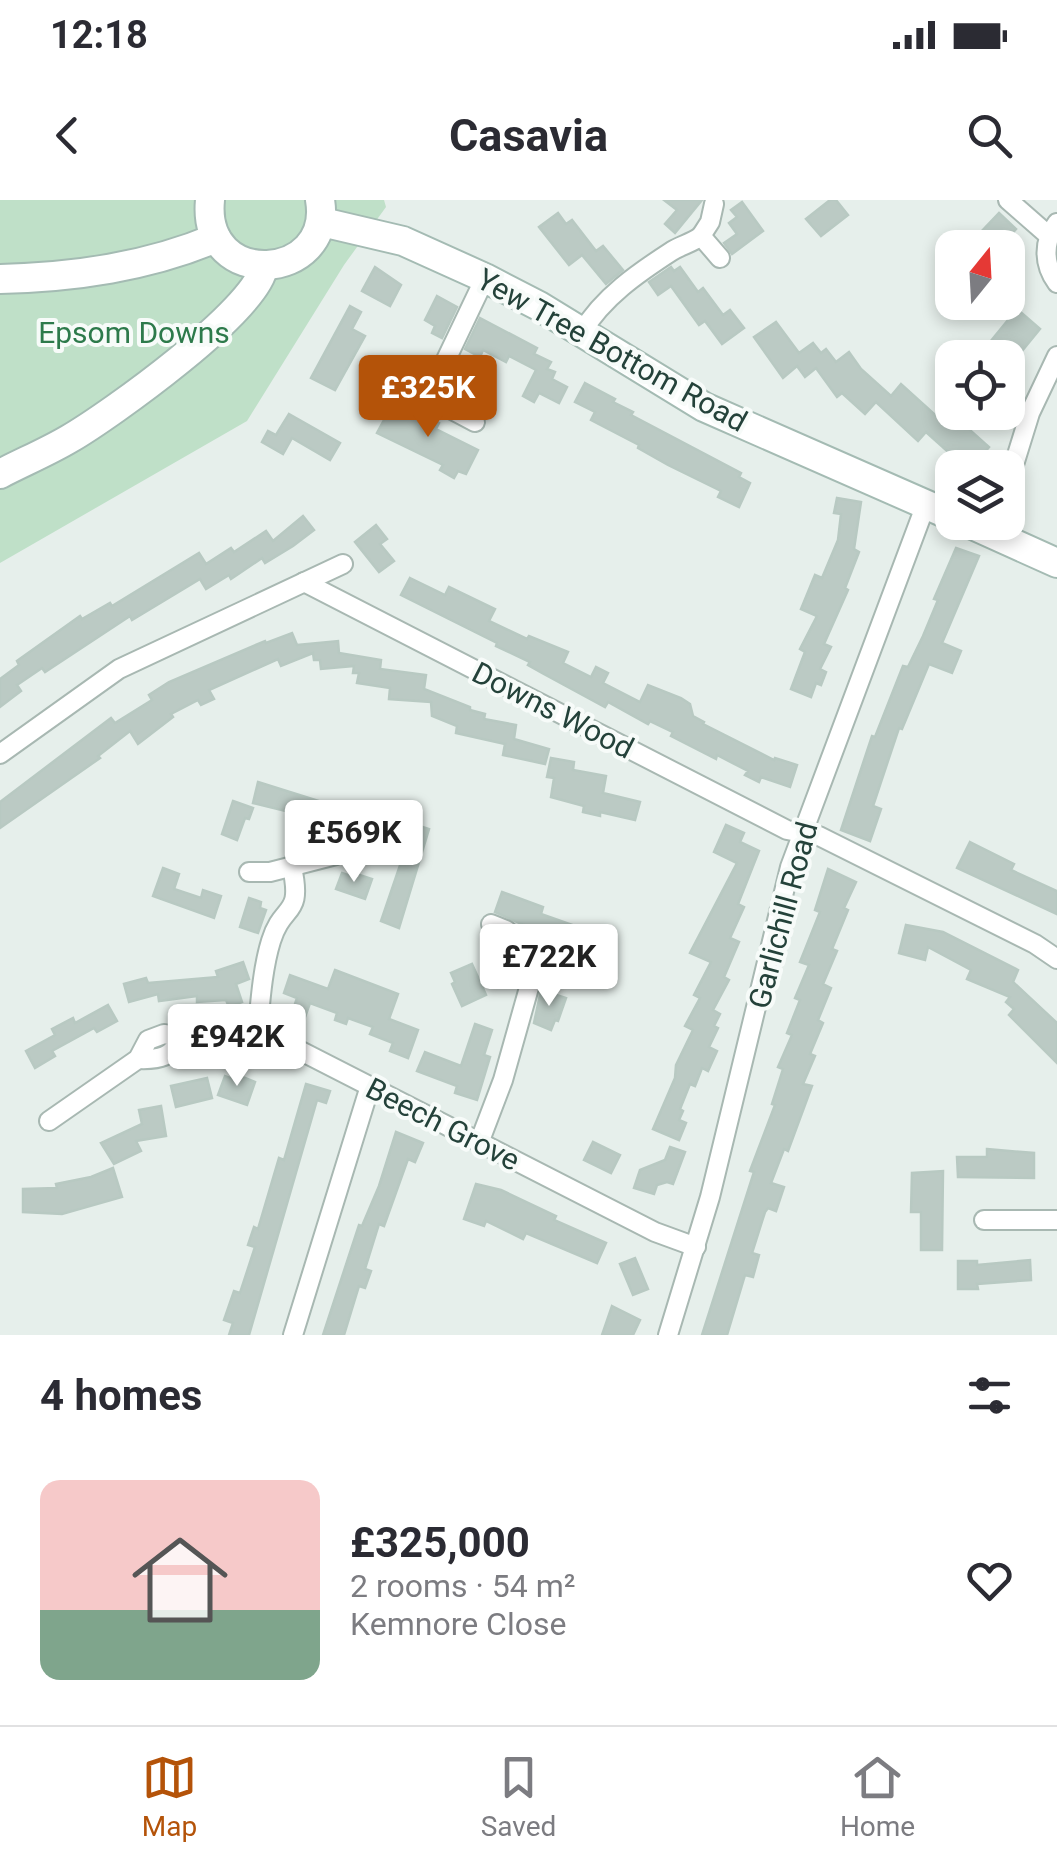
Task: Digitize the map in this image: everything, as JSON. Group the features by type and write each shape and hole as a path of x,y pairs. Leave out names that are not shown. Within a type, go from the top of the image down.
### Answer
{"main road":[{"path":"210,200 208,216 222,247 263,268 290,262 313,239 321,211"},
{"name":"Yew Tree Bottom Road","path":"321,211 403,241 485,278 704,407 935,508"},
{"path":"0,279 68,277 136,264 216,238"},
{"path":"0,474 101,420 166,370 240,306 253,292 263,268"},
{"path":"1012,540 1057,563"}],"street":[{"path":"1008,200 1052,229 1046,255 1050,274 1057,282"},
{"path":"582,332 612,295 701,236 710,222 714,204"},
{"path":"701,236 720,258"},
{"path":"475,422 441,404 433,387 485,278"},
{"path":"1019,450 1030,413 1057,356"},
{"name":"Garlichill Road","path":"668,1335 696,1247 746,1056 779,908 803,833 926,504"},
{"path":"0,754 119,668 343,564"},
{"name":"Downs Wood","path":"304,582 787,830 819,836 1057,958"},
{"path":"249,872 270,872 336,855"},
{"path":"257,1037 272,935 294,904 297,891 292,867"},
{"path":"480,1143 503,1080 532,977 517,940 491,924"},
{"name":"Beech Grove","path":"49,1121 138,1059 148,1040 164,1034 257,1037 291,1046 654,1232 696,1247"},
{"path":"293,1335 370,1086"},
{"path":"984,1220 1057,1220"}],"green space":[{"name":"Epsom Downs","path":"0,200 384,200 386,207 344,265 247,421 0,563"}],"building":[{"path":"664,200 702,200 675,233 665,224 677,210"},
{"path":"830,200 836,200 848,215 821,236 806,219"},
{"path":"742,202 763,231 732,254 724,243 737,234 729,223 737,217 731,210"},
{"path":"558,213 566,224 572,220 596,251 603,246 623,270 606,284 582,255 569,265 539,227"},
{"path":"999,213 1016,229 1015,230 983,230"},
{"path":"375,267 401,285 390,306 362,291"},
{"path":"671,267 674,271 680,267 698,292 703,288 723,315 730,310 744,328 722,344 705,321 699,325 671,286 658,295 649,282"},
{"path":"437,296 457,307 442,338 432,333 435,326 425,320"},
{"path":"350,306 361,312 352,329 365,336 335,390 311,378"},
{"path":"1025,316 1040,329 1025,347 1025,340 992,340 1008,320 1025,320"},
{"path":"480,318 537,348 534,354 551,362 547,369 555,372 552,379 567,387 559,403 539,393 534,402 523,396 536,370 509,356 506,362 483,350 480,357 465,349"},
{"path":"776,322 799,353 813,343 821,353 826,349 836,362 849,352 861,369 891,396 901,384 935,415 935,430 970,430 989,447 946,450 926,432 918,441 876,402 865,414 842,393 837,397 816,368 805,377 797,366 783,378 754,337"},
{"path":"585,383 615,399 613,402 633,412 631,415 741,473 739,477 750,483 739,507 718,497 721,491 591,420 595,412 575,402"},
{"path":"401,406 439,423 436,429 478,450 466,474 458,471 454,478 440,470 443,465 377,433 390,409 397,413"},
{"path":"289,414 340,443 330,460 292,438 283,454 262,442 268,431 276,435"},
{"path":"837,498 861,502 854,549 859,552 845,588 848,590 824,644 831,647 820,669 826,672 811,697 791,689 805,652 800,649 817,616 801,609 815,575 822,578 838,540 841,514 834,513"},
{"path":"303,516 314,530 293,546 206,589 200,579 132,620 130,616 45,672 42,668 17,685 21,691 0,707 0,679 19,665 17,661 80,616 82,619 110,603 112,606 199,553 206,564 266,531 273,541"},
{"path":"376,525 387,539 380,544 394,561 379,572 355,542"},
{"path":"956,548 979,556 942,643 961,651 952,673 929,664 902,729 899,728 873,806 881,809 870,841 841,830 872,736 875,737 903,666 908,667 923,636"},
{"path":"410,578 445,595 449,587 495,609 489,621 568,652 563,663 591,677 596,667 608,673 603,683 640,702 648,685 681,698 703,724 774,760 797,765 790,787 761,777 759,782 745,775 748,771 671,736 673,732 650,721 648,724 608,702 605,707 542,673 528,665 530,662 496,646 497,643 401,595"},
{"path":"292,633 297,645 338,641 339,653 381,660 380,669 426,675 424,689 485,714 484,719 516,725 514,739 549,749 545,764 503,755 505,744 456,733 457,726 432,716 431,702 389,699 390,688 357,683 359,673 353,673 354,666 321,669 320,660 314,660 313,653 281,666 278,659 209,690 214,699 201,705 198,700 171,714 173,717 138,744 130,731 100,758 0,828 0,802 111,718 115,723 152,700 149,695 169,682"},
{"path":"551,758 574,762 573,770 606,776 603,793 640,802 635,820 583,812 584,806 551,797 554,778 547,777"},
{"path":"258,782 347,810 383,831 375,846 355,836 353,840 334,830 297,820 298,814 253,803"},
{"path":"233,801 253,808 237,840 222,834"},
{"path":"395,818 429,829 399,928 381,921 409,839 390,833"},
{"path":"726,825 744,833 740,842 759,851 738,904 744,907 730,938 739,942 724,977 729,980 713,1010 720,1014 709,1047 717,1051 708,1071 702,1068 695,1086 690,1084 680,1109 683,1111 679,1120 686,1123 679,1140 653,1129 693,1030 685,1026 700,998 694,995 711,962 690,953 737,863 714,852"},
{"path":"970,842 1014,864 1011,870 1057,891 1057,914 957,868"},
{"path":"163,868 179,874 174,889 201,898 203,890 221,896 214,918 153,896"},
{"path":"828,869 856,882 844,908 848,910 832,949 837,951 823,984 831,988 810,1054 815,1056 803,1084 812,1086 788,1151 784,1149 771,1183 784,1187 776,1211 768,1208 765,1212 752,1253 759,1255 753,1277 745,1275 727,1335 702,1335 754,1172 750,1171 775,1105 772,1104 783,1069 778,1067 792,1035 787,1033 800,1000 795,998 809,965 800,962 820,912 815,910"},
{"path":"342,873 372,879 365,899 336,889"},
{"path":"502,892 543,907 541,914 581,928 580,932 589,935 583,955 533,938 535,930 495,912"},
{"path":"249,898 261,902 260,908 266,910 258,933 240,927"},
{"path":"906,925 943,932 1018,970 1013,982 1057,1023 1057,1063 1009,1015 1014,1009 1006,1002 1010,997 967,979 971,970 928,947 925,960 899,953"},
{"path":"243,962 249,979 236,984 242,1002 229,1007 226,1000 197,1002 197,996 159,1001 158,994 129,1002 124,984 146,978 148,983 218,977 216,971"},
{"path":"472,964 486,995 462,1006 451,973"},
{"path":"335,970 398,994 389,1019 418,1030 408,1058 390,1051 393,1043 370,1034 373,1027 348,1018 346,1024 335,1020 337,1013 310,1003 304,1020 291,1016 297,998 284,993 290,975 328,989"},
{"path":"541,990 566,998 551,1030 534,1023"},
{"path":"108,1005 117,1021 97,1032 94,1028 52,1051 55,1056 35,1068 26,1051 55,1035 52,1029 73,1018 75,1023"},
{"path":"475,1024 492,1030 484,1055 490,1057 477,1100 455,1093 457,1086 417,1071 425,1052 461,1066"},
{"path":"235,1074 255,1082 247,1105 218,1095 225,1076 233,1079"},
{"path":"207,1078 212,1098 176,1107 171,1086"},
{"path":"306,1084 330,1091 326,1103 317,1100 249,1335 229,1335 233,1323 224,1320 234,1291 240,1293 255,1247 248,1245 254,1227 258,1229 279,1158 284,1160"},
{"path":"161,1106 166,1136 136,1141 141,1151 114,1164 101,1143 142,1124 139,1110"},
{"path":"396,1132 423,1143 415,1162 408,1159 384,1226 379,1224 365,1269 371,1271 365,1288 359,1286 344,1335 323,1335 359,1225 362,1226 379,1186"},
{"path":"593,1142 620,1155 611,1173 584,1160"},
{"path":"670,1147 685,1152 673,1184 657,1185 654,1194 634,1188 640,1170 665,1160"},
{"path":"987,1149 1034,1153 1034,1178 958,1177 957,1157 987,1157"},
{"path":"113,1168 122,1197 62,1214 23,1212 23,1189 57,1188 56,1184"},
{"path":"943,1171 942,1250 921,1250 921,1212 911,1212 912,1173"},
{"path":"476,1184 501,1190 606,1243 597,1263 526,1233 523,1239 486,1221 484,1226 464,1219"},
{"path":"635,1258 648,1289 633,1295 620,1264"},
{"path":"1030,1260 1031,1280 958,1289 958,1261 977,1261 977,1265"},
{"path":"612,1306 640,1320 633,1335 602,1335"}]}
